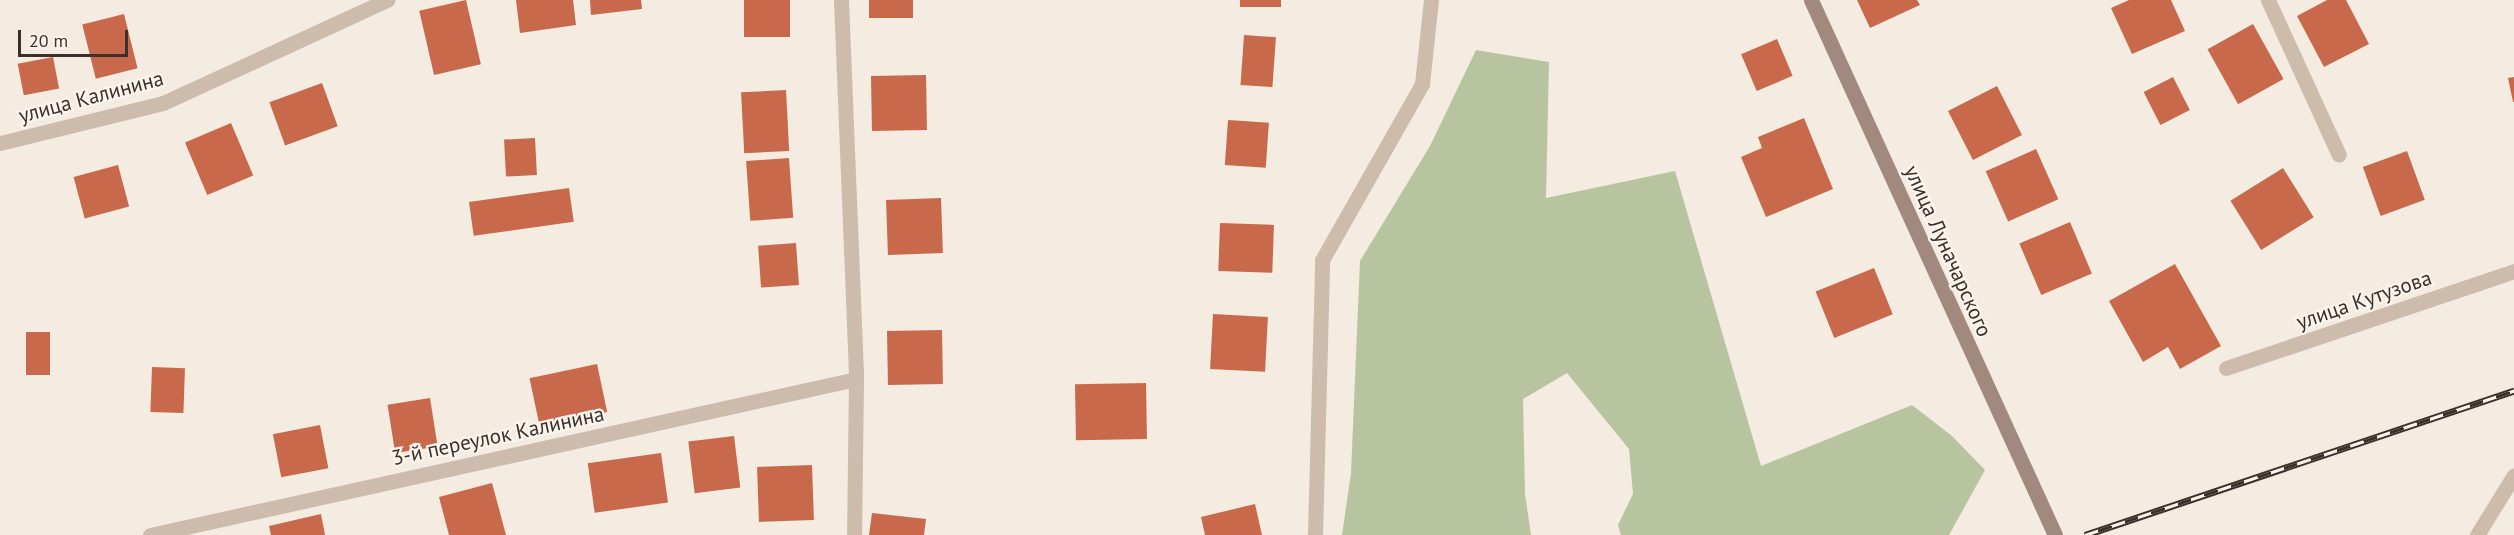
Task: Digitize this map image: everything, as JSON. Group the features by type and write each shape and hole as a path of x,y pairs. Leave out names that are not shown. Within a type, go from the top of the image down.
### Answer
{"main road":[{"name":"улица Луначарского","path":"1811,0 2055,535"}],"street":[{"name":"улица Калинина","path":"0,143 163,103 387,0"},
{"path":"841,0 856,379 854,535"},
{"path":"1315,535 1322,260 1422,84 1431,0"},
{"path":"2268,0 2339,156"},
{"name":"улица Кутузова","path":"2226,368 2514,271"},
{"name":"3-й переулок Калинина","path":"150,535 856,379"},
{"path":"2477,535 2514,475"}],"green space":[{"path":"1476,50 1549,62 1546,198 1675,171 1761,466 1912,405 1952,436 1985,470 1949,535 1621,535 1618,525 1633,494 1629,449 1567,373 1523,399 1525,494 1531,535 1342,535 1351,473 1360,261 1430,146"}],"building":[{"path":"466,0 481,64 434,75 419,11"},
{"path":"516,0 573,0 576,25 520,33"},
{"path":"590,0 641,0 642,9 591,15"},
{"path":"744,0 790,0 790,37 744,37"},
{"path":"869,0 913,0 913,18 869,18"},
{"path":"1240,0 1281,0 1281,7 1240,7"},
{"path":"1857,0 1917,0 1920,5 1870,28"},
{"path":"2129,0 2171,0 2185,31 2132,54 2111,8"},
{"path":"2327,0 2346,0 2369,44 2324,67 2297,16"},
{"path":"124,14 138,68 96,79 82,24"},
{"path":"2253,24 2284,79 2238,104 2208,49"},
{"path":"1244,35 1276,37 1272,87 1241,85"},
{"path":"1777,39 1793,76 1757,91 1741,54"},
{"path":"53,57 59,88 24,95 18,64"},
{"path":"926,75 927,130 872,131 871,76"},
{"path":"2173,77 2190,110 2160,125 2144,92"},
{"path":"2514,77 2514,102 2513,102 2508,78"},
{"path":"322,83 338,126 285,145 269,102"},
{"path":"1997,86 2022,135 1973,160 1948,111"},
{"path":"786,90 789,151 744,153 741,92"},
{"path":"1804,118 1833,189 1766,217 1741,157 1762,148 1758,137"},
{"path":"1228,120 1269,123 1266,168 1225,165"},
{"path":"231,123 253,175 207,195 185,143"},
{"path":"535,138 537,175 506,177 504,140"},
{"path":"2036,149 2058,199 2008,222 1986,171"},
{"path":"2407,151 2425,200 2381,216 2363,167"},
{"path":"789,158 793,218 750,221 746,161"},
{"path":"118,165 129,207 85,218 74,177"},
{"path":"2283,168 2314,217 2261,250 2230,201"},
{"path":"569,188 574,222 474,236 469,202"},
{"path":"941,198 943,253 888,255 886,200"},
{"path":"2070,222 2092,274 2041,295 2019,243"},
{"path":"1220,223 1274,225 1272,273 1218,271"},
{"path":"796,243 799,285 761,288 758,246"},
{"path":"2175,264 2221,346 2180,369 2168,347 2143,362 2109,301"},
{"path":"1874,268 1893,314 1834,338 1816,292"},
{"path":"1213,314 1268,317 1265,372 1210,369"},
{"path":"942,330 943,384 888,385 887,331"},
{"path":"26,332 50,332 50,375 26,375"},
{"path":"597,364 607,412 540,426 530,378"},
{"path":"152,367 185,368 183,413 150,412"},
{"path":"1146,383 1147,439 1076,440 1075,384"},
{"path":"430,398 438,446 395,453 388,405"},
{"path":"320,425 328,468 281,477 273,434"},
{"path":"734,436 740,488 695,493 688,442"},
{"path":"661,453 668,503 595,513 588,463"},
{"path":"812,465 814,520 759,522 757,467"},
{"path":"492,483 506,535 449,535 439,497"},
{"path":"1255,504 1262,535 1205,535 1201,517"},
{"path":"872,513 926,519 924,535 869,535"},
{"path":"321,514 325,535 271,535 269,526"}],"railway":[{"path":"2085,535 2514,391"}]}
